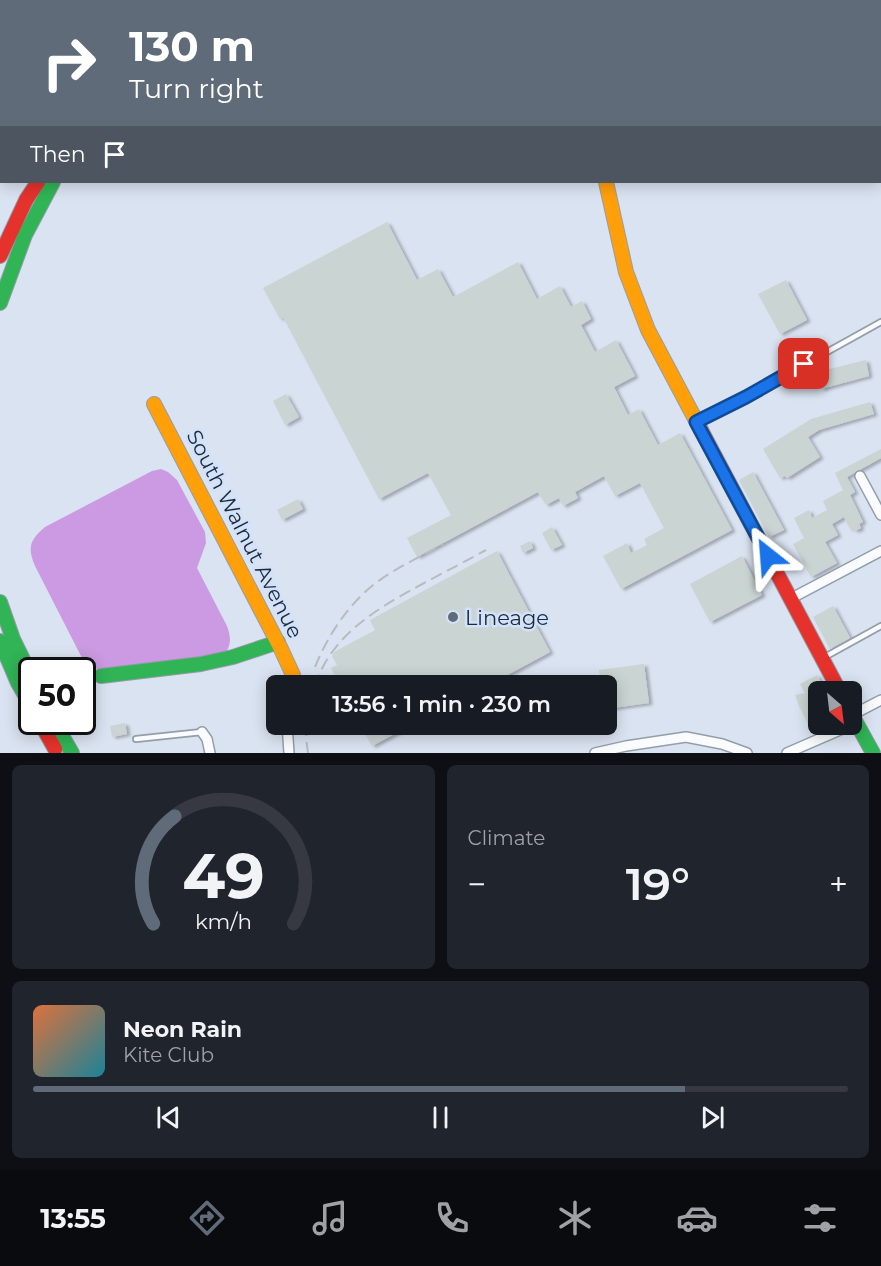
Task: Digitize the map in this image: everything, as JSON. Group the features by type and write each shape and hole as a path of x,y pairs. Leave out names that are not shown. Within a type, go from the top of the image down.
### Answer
{"main road":[{"path":"0,256 26,200 37,183"},
{"path":"0,303 25,236 52,183"},
{"path":"606,183 626,272 648,330 834,681"},
{"name":"South Walnut Avenue","path":"154,404 293,675"},
{"path":"0,602 22,657"},
{"path":"0,641 18,683"},
{"path":"101,676 201,664 233,657 278,642"},
{"path":"862,733 873,753"},
{"path":"48,735 58,753"},
{"path":"62,735 72,753"}],"street":[{"path":"860,476 881,515"},
{"path":"790,599 881,551"},
{"path":"862,712 881,700"},
{"path":"202,732 207,739 210,753"},
{"path":"287,735 289,753"},
{"path":"787,753 820,735"},
{"path":"596,753 686,737 722,744 747,753"}],"lane":[{"path":"696,422 881,322"},
{"path":"822,658 881,626"},
{"path":"136,739 202,732"}],"shaded area":[{"path":"161,469 177,480 205,532 206,543 197,568 227,626 229,645 223,655 106,672 96,668 96,657 81,657 35,566 31,544 45,527 152,471"}],"building":[{"path":"387,222 417,280 438,269 453,297 518,262 537,299 560,286 571,307 582,301 591,319 581,325 595,352 616,340 635,376 614,387 628,415 639,409 658,445 680,433 732,530 621,589 603,556 627,543 631,553 647,545 644,539 664,528 640,483 615,496 604,476 575,492 578,498 563,506 559,498 546,505 538,492 417,557 407,538 451,515 428,473 379,499 283,317 280,319 263,288"},
{"path":"786,280 807,320 780,334 758,294"},
{"path":"866,360 869,376 821,389 817,372"},
{"path":"286,394 299,417 285,425 273,401"},
{"path":"870,402 874,414 819,430 808,437 820,457 787,478 785,476 780,478 763,449 811,419"},
{"path":"881,449 881,458 847,477 855,492 850,495 863,522 859,524 861,528 855,531 853,528 850,529 844,517 832,524 838,535 825,542 837,563 811,577 793,544 804,538 794,518 809,510 812,518 827,510 823,501 843,490 835,473"},
{"path":"753,472 784,530 769,537 739,480"},
{"path":"298,499 303,509 282,520 277,510"},
{"path":"552,527 562,545 551,550 542,533"},
{"path":"530,541 533,548 523,553 520,546"},
{"name":"Lineage","path":"497,551 550,652 507,675 334,675 331,668 337,665 332,656 334,652 375,630 370,620"},
{"path":"742,556 762,595 710,622 690,584"},
{"path":"833,606 850,638 830,649 813,617"},
{"path":"644,664 649,703 617,707 617,675 600,675 599,670"},
{"path":"817,675 820,681 808,681 808,724 795,695 805,693 800,684"},
{"path":"125,723 127,734 112,737 110,726"},
{"path":"366,735 392,735 372,746"}],"railway":[{"path":"315,667 335,628 364,593 392,572 443,544"},
{"path":"319,675 333,651 345,637 374,612 486,550"},
{"path":"306,735 308,753"}],"traffic: fast":[{"path":"0,303 25,235 52,183"},
{"path":"0,602 22,657"},
{"path":"0,641 18,683"},
{"path":"101,676 201,664 233,657 278,642"},
{"path":"862,733 873,753"},
{"path":"62,735 72,753"}],"traffic: slow":[{"path":"606,183 626,272 648,330 701,430"},
{"path":"154,404 293,675"}],"traffic: jam":[{"path":"0,256 26,200 37,183"},
{"path":"701,430 834,681"},
{"path":"47,735 55,749"}],"place":[{"name":"Lineage","path":"453,617"}],"route":[{"path":"768,556 696,422 804,364"}]}
